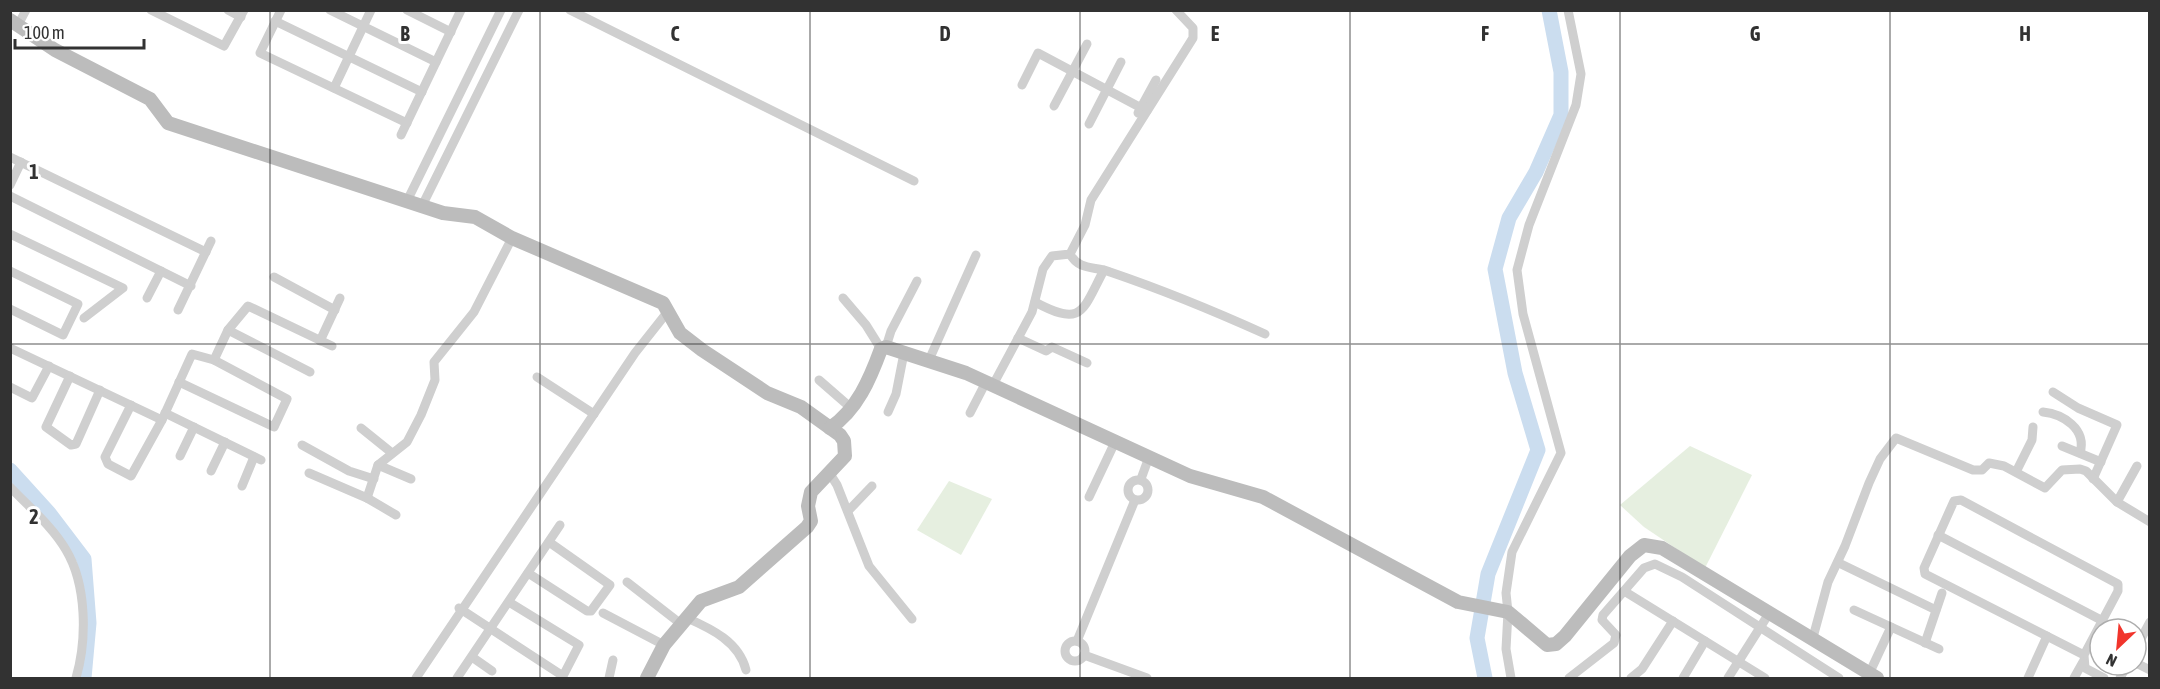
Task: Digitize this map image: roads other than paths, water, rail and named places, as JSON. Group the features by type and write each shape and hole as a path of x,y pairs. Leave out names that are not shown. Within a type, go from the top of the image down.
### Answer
{"street":[{"path":"26,10 14,23 55,50 151,100 160,116 168,123 443,213 475,217 512,238 663,303 680,333 702,350 767,393 801,407 844,441 846,452 830,474 811,492 808,506 810,521 801,533 739,586 704,599 664,645 647,678"},
{"path":"153,11 224,46 242,14 228,10"},
{"path":"281,10 260,53 407,123"},
{"path":"330,10 436,62"},
{"path":"334,88 371,10"},
{"path":"407,10 451,32"},
{"path":"401,135 461,10"},
{"path":"407,201 501,10"},
{"path":"422,206 519,10"},
{"path":"570,10 914,181"},
{"path":"1122,144 1194,35 1193,28 1176,10"},
{"path":"1511,678 1506,649 1506,612 1507,575 1512,552 1561,453 1523,314 1517,270 1529,225 1576,105 1581,74 1568,10"},
{"path":"275,21 422,92"},
{"path":"1054,106 1087,44"},
{"path":"1022,85 1038,53 1144,109"},
{"path":"1089,124 1121,62"},
{"path":"1070,254 1085,225 1091,200 1144,109 1156,80"},
{"path":"10,156 206,252"},
{"path":"10,185 21,162"},
{"path":"10,196 191,286"},
{"path":"10,234 123,288 84,318"},
{"path":"367,498 378,465 407,442 435,380 434,362 474,312 512,238"},
{"path":"178,310 211,241"},
{"path":"970,413 1018,338 1035,302 1043,269 1049,258 1056,255 1070,254 1081,265 1093,270 1104,270 1192,301 1265,334"},
{"path":"929,360 976,255"},
{"path":"1035,302 1059,315 1076,313 1084,307 1104,270"},
{"path":"10,271 78,304 63,335 10,309"},
{"path":"147,298 161,271"},
{"path":"274,277 334,310"},
{"path":"830,429 841,421 866,389 891,332 917,282"},
{"path":"320,341 340,298"},
{"path":"843,298 884,348 929,360 989,384 1198,478 1249,492 1283,506 1460,603 1506,612 1543,643 1556,644 1630,556 1644,545 1662,548 1768,615 1873,676 1891,627"},
{"path":"214,360 228,330 250,305 332,346"},
{"path":"416,678 594,414 669,310"},
{"path":"228,330 310,372"},
{"path":"1018,338 1046,351 1052,347 1087,363"},
{"path":"10,348 131,405 194,427 258,458 242,486"},
{"path":"888,412 896,394 904,353"},
{"path":"131,405 105,457 108,464 132,476 164,416 179,382 192,354 214,360 287,399 274,427 179,382"},
{"path":"10,387 32,398 49,366"},
{"path":"70,376 46,427 71,445 76,444 100,390"},
{"path":"537,377 594,414"},
{"path":"819,381 850,407"},
{"path":"2053,392 2078,408 2117,425 2093,479"},
{"path":"2043,412 2065,418 2076,427 2082,442 2080,453"},
{"path":"180,456 194,427"},
{"path":"2016,472 2032,440 2033,427"},
{"path":"361,428 392,453"},
{"path":"1812,641 1828,582 1880,459 1896,438 1973,470 1982,470 1991,463 2016,472 2047,488 2065,468 2073,471 2083,470 2117,502 2150,522"},
{"path":"211,471 225,442"},
{"path":"1089,497 1115,442"},
{"path":"302,445 349,471 374,479"},
{"path":"2062,446 2101,462"},
{"path":"1142,480 1149,457"},
{"path":"378,465 411,479"},
{"path":"2117,502 2137,466"},
{"path":"309,473 367,498 396,515"},
{"path":"830,474 848,511 869,566 912,619"},
{"path":"1134,480 1142,480 1149,488 1148,495 1135,500 1129,495 1129,485 1134,480"},
{"path":"848,511 872,486"},
{"path":"10,487 43,520 72,560 78,579 82,616 76,678"},
{"path":"1077,641 1085,648 1084,655 1080,660 1073,661 1066,654 1068,645 1077,641 1135,500"},
{"path":"2104,678 2085,668 2083,659 2047,636 1925,574 1924,568 1954,501 1961,500 2118,584 2119,589 2105,617"},
{"path":"457,678 560,525"},
{"path":"1938,536 2095,617"},
{"path":"528,573 587,611 591,611 610,585 549,542"},
{"path":"1569,678 1615,641 1616,635 1602,617 1644,568 1655,564 1682,577 1760,630 1839,678"},
{"path":"1841,564 1936,610"},
{"path":"627,582 684,621 727,640 741,654 746,670"},
{"path":"1624,591 1765,678"},
{"path":"1925,643 1942,593"},
{"path":"461,609 563,676 579,645 509,602"},
{"path":"1854,610 1939,650"},
{"path":"603,613 664,645"},
{"path":"1728,678 1768,615"},
{"path":"1631,678 1642,669 1673,621"},
{"path":"2028,678 2047,636"},
{"path":"1683,678 1705,642"},
{"path":"2074,678 2088,650"},
{"path":"1084,655 1147,678"},
{"path":"472,657 492,671"},
{"path":"609,678 613,660"}],"waterway":[{"path":"1485,678 1477,638 1488,574 1538,450 1515,373 1495,269 1509,218 1536,172 1561,115 1561,72 1549,10"},
{"path":"10,470 49,513 84,559 89,623 84,678"}]}
